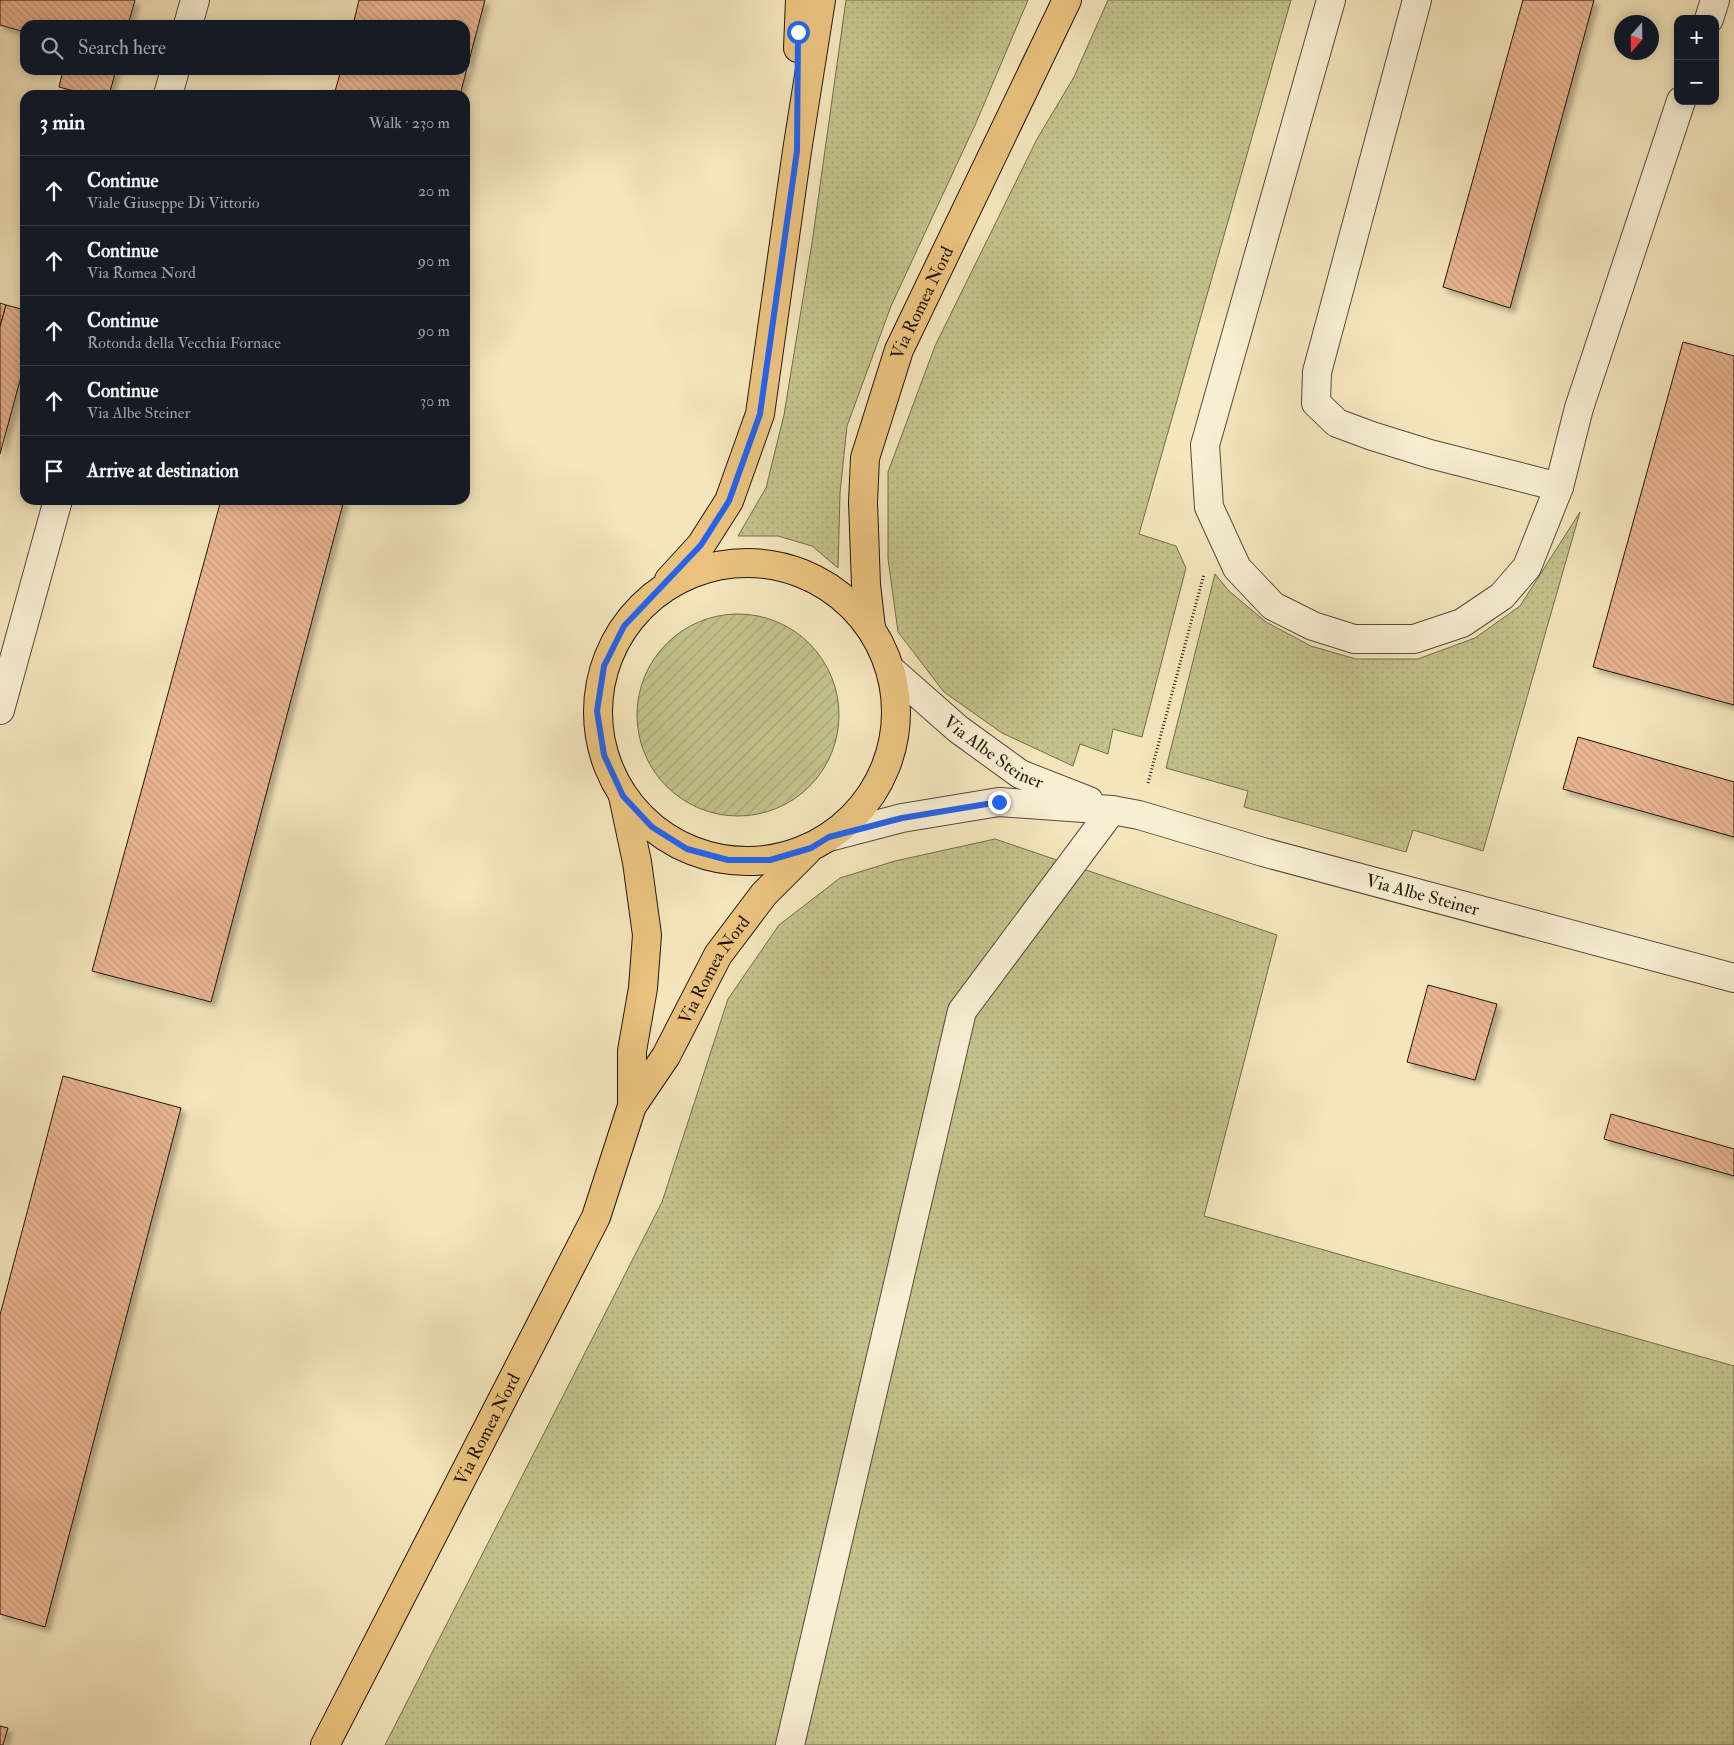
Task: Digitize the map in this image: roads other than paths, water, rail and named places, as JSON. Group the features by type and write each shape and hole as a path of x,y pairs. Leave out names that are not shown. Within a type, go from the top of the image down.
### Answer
{"main road":[{"path":"797,151 800,0"},
{"path":"820,842 770,860 728,860 687,849 652,827 623,796 604,755 597,711 604,666 624,626 701,545 729,501 760,414 797,151 821,0"},
{"name":"Via Romea Nord","path":"325,1745 596,1217 632,1106 666,1056 718,955 764,894 820,842 858,812 880,781 893,745 897,708 891,670 871,628 866,585 863,502 865,458 880,405 899,350 1067,0"},
{"path":"656,594 698,571 746,563 794,570 837,593 871,628"},
{"name":"Via Romea Nord","path":"623,796 637,862 647,934 643,988 632,1051 632,1106"}],"street":[{"path":"189,20 194,0"},
{"path":"1331,0 1206,445 1209,507 1237,568 1273,606 1313,626 1354,639 1414,639 1462,623 1502,596 1527,568 1559,487 1579,408 1680,105"},
{"path":"1417,0 1317,372 1316,404 1337,423 1372,436 1430,454 1559,487"},
{"path":"1710,15 1715,0"},
{"path":"169,90 174,75"},
{"path":"0,710 57,505"},
{"name":"Via Albe Steiner","path":"891,670 958,729 1020,774 1112,810"},
{"name":"Via Albe Steiner","path":"820,842 902,818 999,802 1112,810 1139,815 1262,852 1734,978"},
{"path":"790,1745 962,1011 1112,810"}]}
